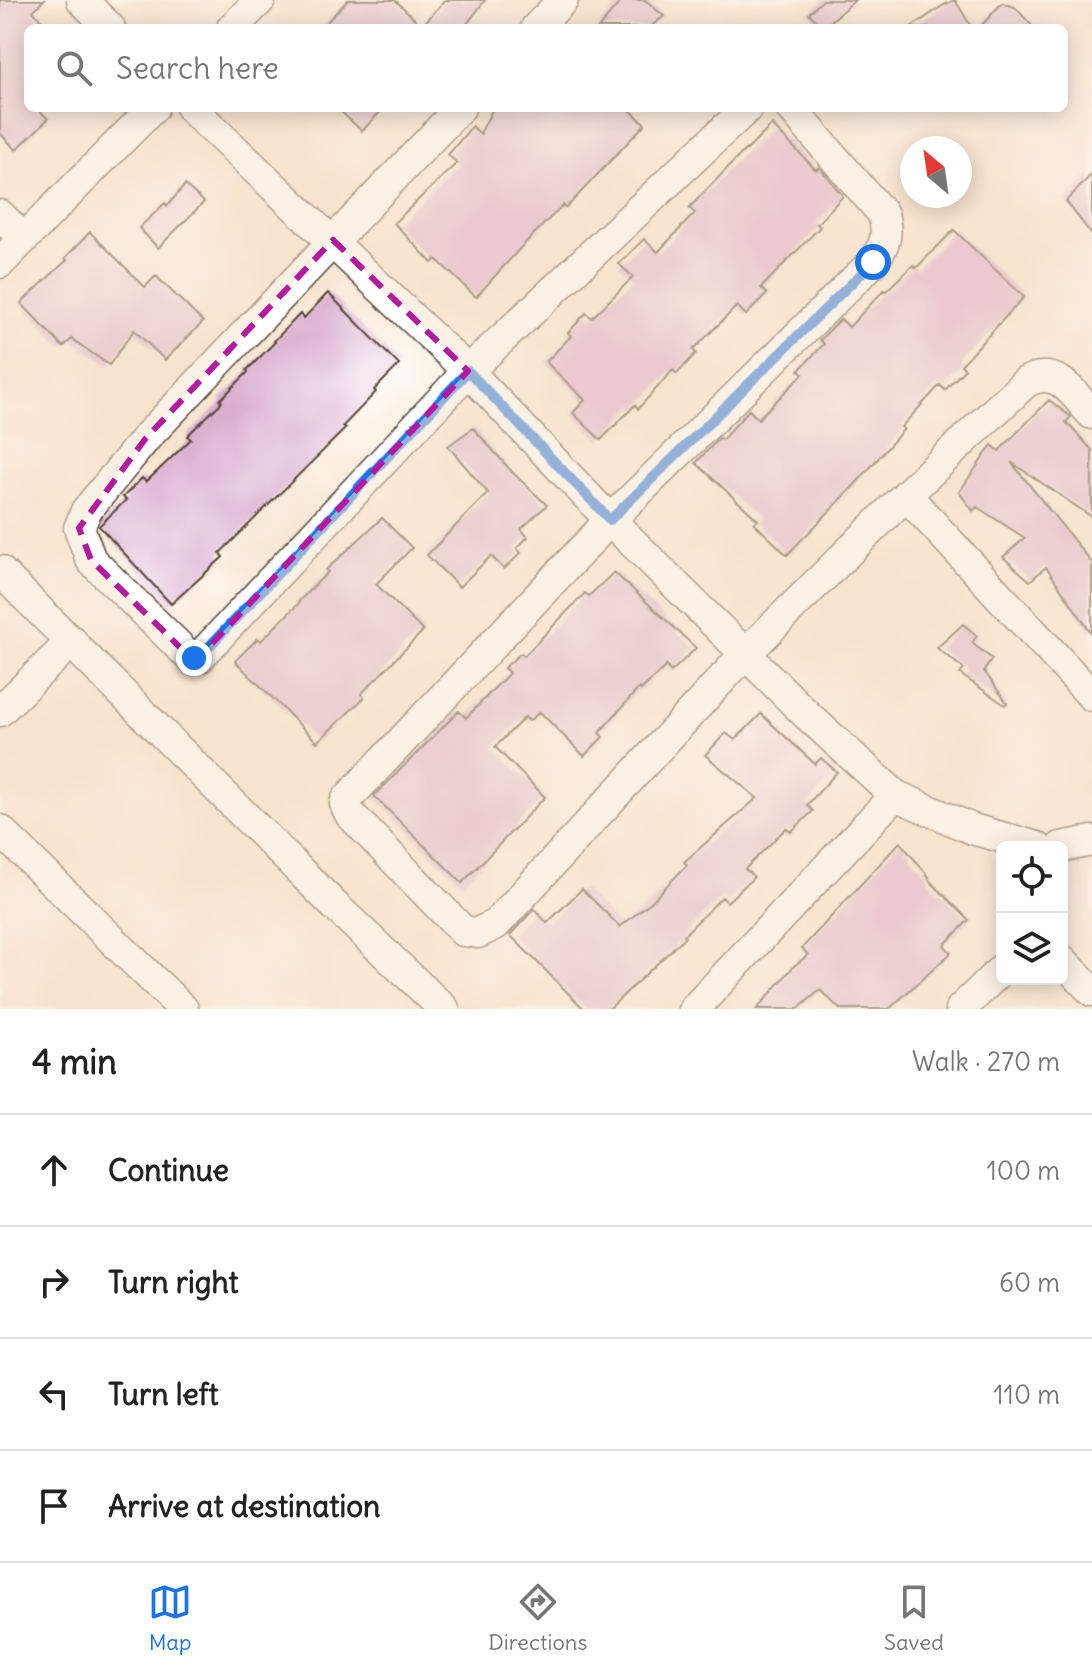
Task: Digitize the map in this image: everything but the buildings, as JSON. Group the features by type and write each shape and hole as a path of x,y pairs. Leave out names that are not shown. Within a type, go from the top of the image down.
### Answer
{"street":[{"path":"82,0 106,24"},
{"path":"236,24 260,0"},
{"path":"540,24 563,0"},
{"path":"0,263 149,112"},
{"path":"195,112 468,371 610,520 807,715 895,795 972,829 1015,841"},
{"path":"456,112 146,438 86,511 79,528 91,560 190,657 200,657 468,371 743,112"},
{"path":"794,112 883,214 888,233 883,248 873,262 610,520 347,799 345,804 350,814 463,931 478,933 496,924 746,653 1026,382 1039,375 1051,377 1063,383 1092,414"},
{"path":"0,215 23,238"},
{"path":"906,495 1092,696"},
{"path":"0,571 335,906 444,1009"},
{"path":"0,711 72,641"},
{"path":"694,1009 895,795"},
{"path":"0,830 183,1009"},
{"path":"1068,846 1092,841"},
{"path":"1068,966 1092,991"},
{"path":"961,1009 996,975"}],"highlighted area":[{"path":"333,240 468,371 205,651 190,657 91,560 79,528 146,438"}],"route":[{"path":"194,658 200,657 468,371 610,520 873,262"}]}
